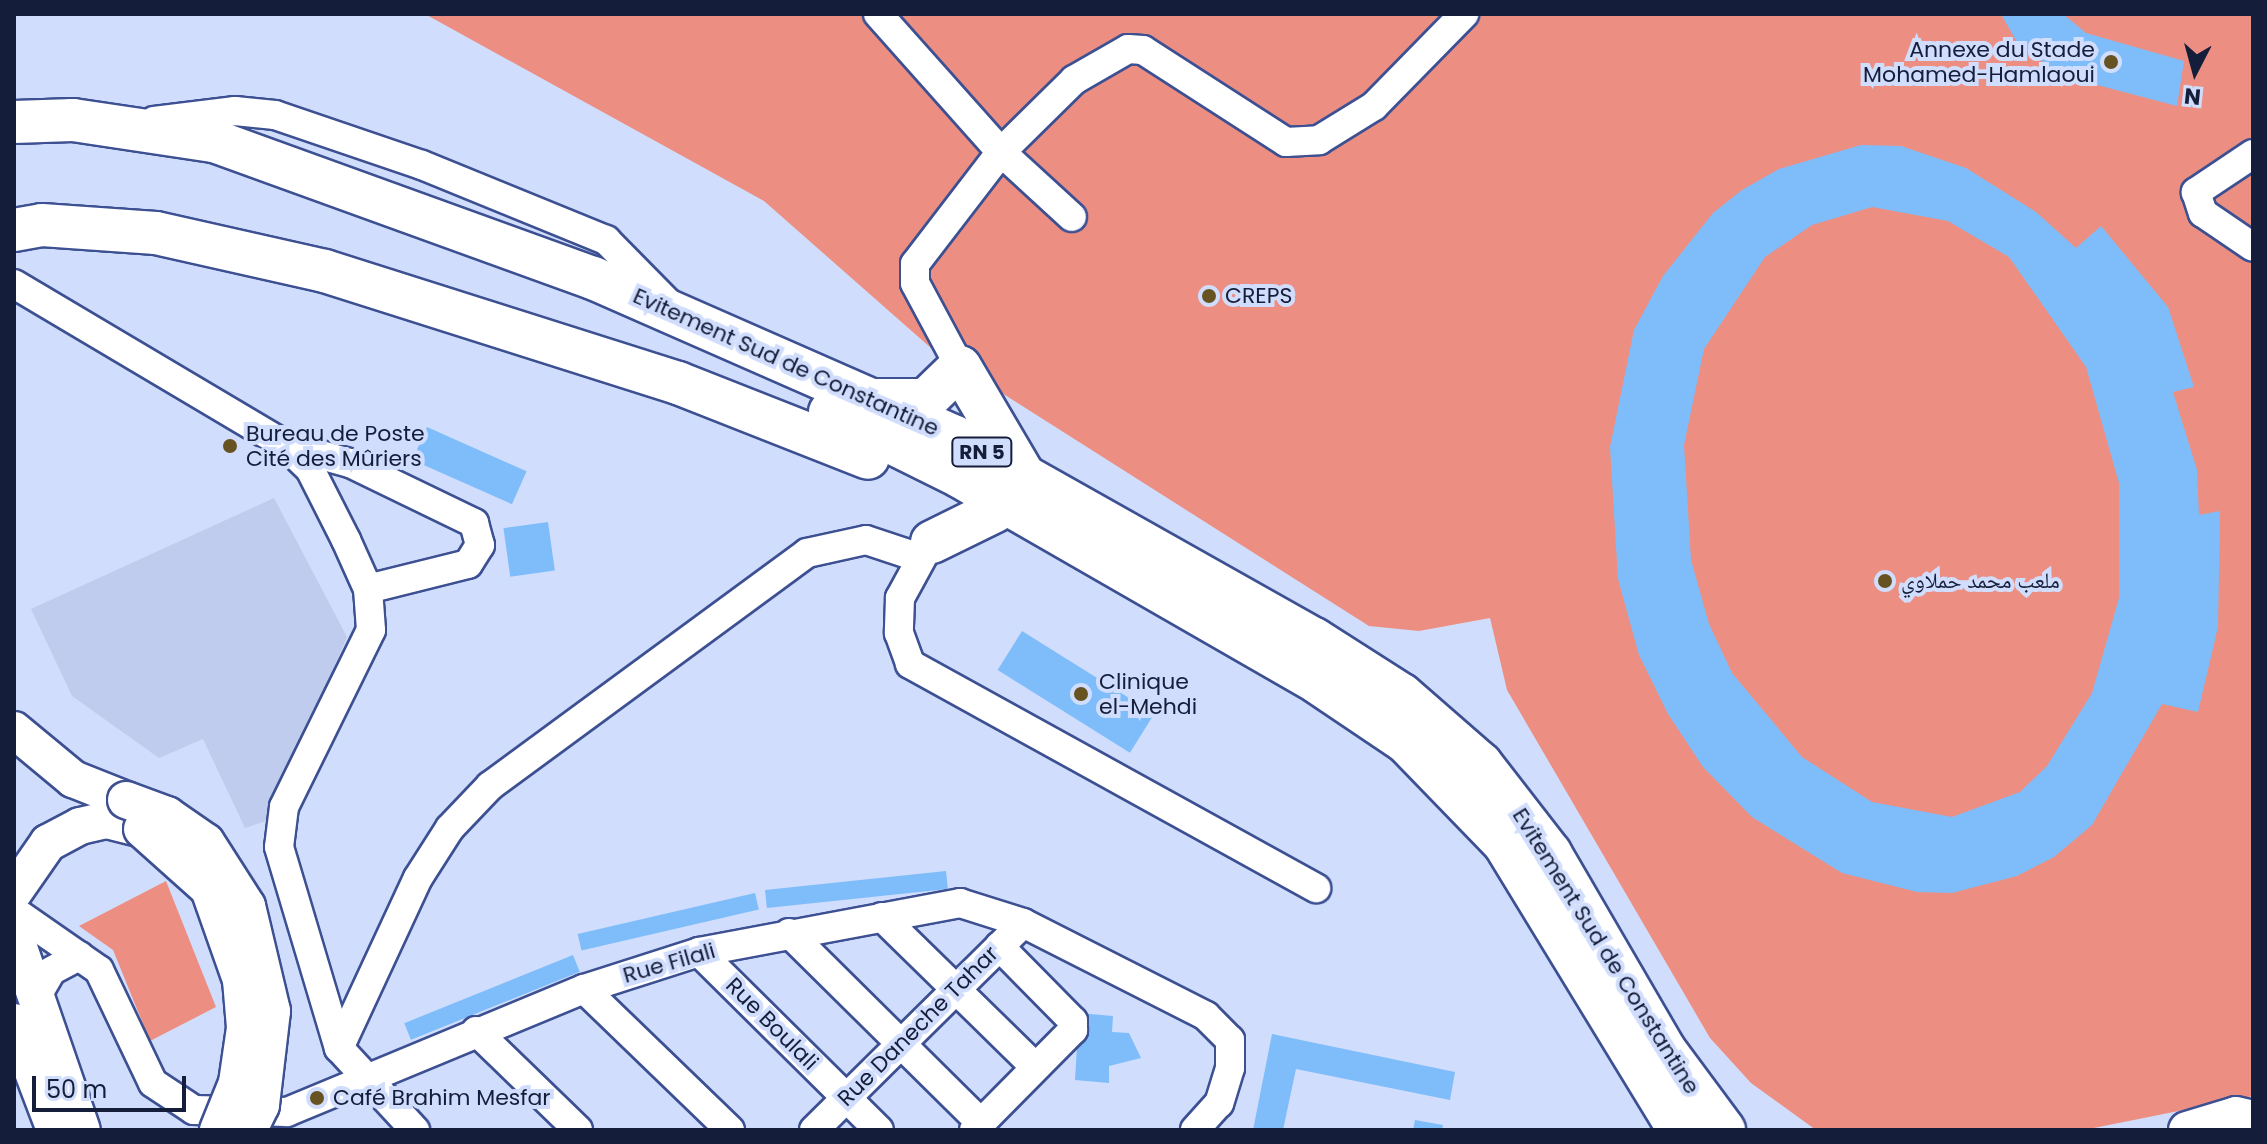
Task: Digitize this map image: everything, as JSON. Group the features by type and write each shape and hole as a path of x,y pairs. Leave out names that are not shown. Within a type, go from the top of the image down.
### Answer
{"highway":[{"name":"Evitement Sud de Constantine","path":"14,122 122,125 214,141 679,314 1024,475 1314,639 1452,734 1550,853 1664,1049 1724,1130"},
{"name":"Evitement Sud de Constantine","path":"14,143 80,142 223,172 508,273 772,384 959,476 1366,713 1459,789 1504,843 1619,1043 1679,1130"},
{"path":"14,230 42,225 156,233 325,271 678,383 1066,541"},
{"path":"850,392 915,403 960,367 1024,475"},
{"path":"925,549 950,511 942,488"},
{"path":"925,549 995,511"}],"main road":[{"path":"14,730 73,779 134,814 209,889 241,980 245,1028 237,1083 218,1130"},
{"path":"14,892 48,843 80,826 134,814 167,815 206,842 247,906 272,1011 261,1105 249,1130"},
{"path":"14,933 24,1011 55,1130"},
{"path":"24,1011 82,1130"},
{"path":"2187,1130 2236,1115 2253,1119"}],"street":[{"path":"878,14 1001,152 1072,217"},
{"path":"960,367 915,283 915,264 1001,152 1074,80 1128,49 1177,67 1286,142 1319,140 1374,106 1464,14"},
{"path":"2253,154 2196,192 2203,213 2253,247"},
{"path":"14,284 284,444 310,469 368,589 371,630 284,807 279,847 339,1048 360,1077 415,1130"},
{"path":"284,444 350,463 474,523 480,545 468,564 368,589"},
{"path":"339,1048 418,878 450,828 490,786 807,553 866,540 925,549 900,598 899,633 910,664 1316,888"},
{"name":"Rue Filali","path":"14,911 99,970 153,1083 194,1110 287,1112 360,1077 584,989 699,952 960,903 1023,923 1206,1016 1230,1040 1219,1103 1195,1130"},
{"path":"882,917 1035,1067"},
{"name":"Rue Daneche Tahar","path":"814,1130 1023,923"},
{"path":"789,933 978,1126 1073,1030 1073,1021 999,946"},
{"name":"Rue Boulali","path":"699,952 879,1130"},
{"path":"24,1011 51,971 79,956"},
{"path":"584,989 730,1130"},
{"path":"476,1031 578,1130"},
{"path":"1619,1043 1667,1130"}],"shaded area":[{"path":"425,14 2253,14 2253,1096 2084,1130 1816,1130 1751,1083 1710,1038 1507,690 1490,618 1419,631 1369,626 931,348 764,201"},
{"path":"274,498 347,637 269,820 245,828 203,739 159,758 72,696 31,609"},
{"path":"166,881 216,1007 150,1041 113,950 79,926"}],"building":[{"path":"2001,14 2063,14 2086,33 2184,61 2177,106 2063,76 2018,44"},
{"path":"1861,145 1901,146 1966,168 2036,212 2076,248 2101,226 2168,307 2194,387 2173,392 2197,470 2199,515 2220,511 2218,627 2198,712 2162,704 2092,825 2054,857 2017,876 1952,893 1917,892 1842,873 1752,817 1703,767 1668,714 1639,655 1618,579 1610,447 1634,330 1663,276 1713,213 1742,190 1779,169","holes":["1872,207 1948,221 2009,257 2086,367 2119,483 2119,598 2092,693 2047,766 2020,792 1952,817 1872,802 1802,757 1732,673 1709,624 1691,560 1684,445 1704,349 1765,257 1812,225"]},
{"path":"427,427 527,471 512,504 412,460"},
{"path":"548,522 555,571 510,577 503,528"},
{"path":"1022,631 1154,714 1130,753 998,670"},
{"path":"946,871 948,889 767,908 765,890"},
{"path":"755,893 759,910 581,951 578,934"},
{"path":"573,955 580,972 411,1040 404,1023"},
{"path":"1079,1013 1113,1016 1112,1032 1129,1033 1141,1058 1109,1066 1109,1083 1075,1080"},
{"path":"1272,1034 1455,1072 1450,1100 1296,1069 1283,1130 1253,1130"},
{"path":"1415,1120 1443,1125 1442,1130 1413,1130"}],"place":[{"name":"Annexe du Stade Mohamed-Hamlaoui","path":"2111,62"},
{"name":"CREPS","path":"1209,296"},
{"name":"Bureau de Poste Cité des Mûriers","path":"230,446"},
{"name":"ملعب محمد حملاوي","path":"1885,581"},
{"name":"Clinique el-Mehdi","path":"1081,694"},
{"name":"Café Brahim Mesfar","path":"317,1098"}]}
